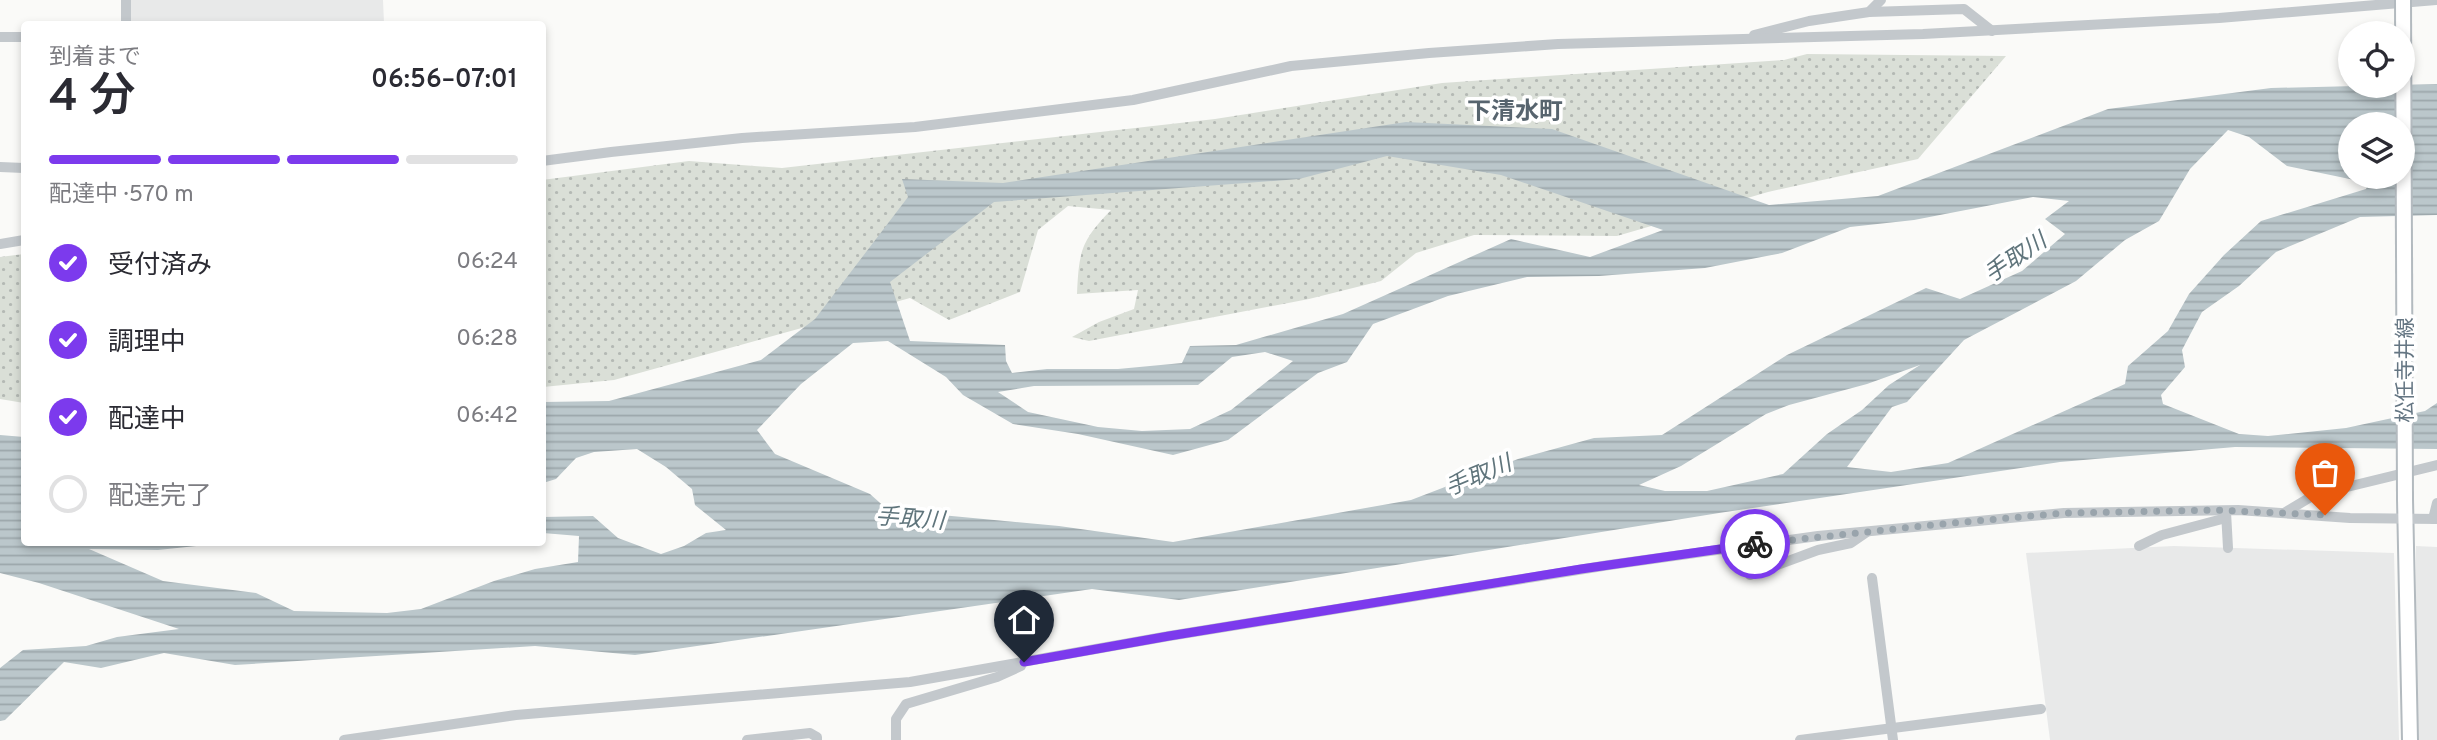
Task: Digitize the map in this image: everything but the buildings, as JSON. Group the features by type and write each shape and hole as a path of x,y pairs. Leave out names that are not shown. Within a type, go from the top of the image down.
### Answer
{"main road":[{"name":"松任寺井線","path":"2403,0 2405,499 2410,740"}],"street":[{"path":"126,0 126,21"},
{"path":"1869,12 1881,0"},
{"path":"546,161 743,138 915,127 1133,100 1291,66 1558,44 1992,31 2219,18 2436,0"},
{"path":"1736,39 1809,21 1869,12 1964,9 1992,31"},
{"path":"0,37 21,37"},
{"path":"0,167 21,167"},
{"path":"0,244 21,240"},
{"path":"2284,513 2314,495 2437,464"},
{"path":"344,740 516,715 910,682 1169,636 1609,565 1867,532 2064,513 2284,513 2350,518 2435,519 2437,503"},
{"path":"2139,547 2162,535 2226,515"},
{"path":"2226,515 2228,548"},
{"path":"1750,575 1818,550 1851,543 1867,532"},
{"path":"1872,578 1893,740"},
{"path":"896,740 896,719 906,704 997,677 1024,662"},
{"path":"1800,740 2040,709"},
{"path":"747,740 810,733 817,737 817,740"}],"shaded area":[{"path":"130,0 383,0 384,21 129,21"},
{"path":"1807,54 2006,56 1918,159 1768,192 1617,236 1474,235 1416,253 1381,281 1309,299 1089,341 1072,337 1099,322 1134,309 1138,290 1077,294 1084,247 1093,230 1111,210 1068,206 1038,230 1020,292 949,320 910,298 614,380 546,387 546,179 689,161 782,168 1215,119 1442,83 1784,60"},
{"path":"21,254 21,402 0,399 0,257"},
{"path":"2174,546 2394,553 2399,740 2050,740 2026,553"},
{"path":"2416,546 2437,547 2437,740 2416,740"}],"water":[{"name":"手取川","path":"2437,84 2437,215 2360,217 2276,252 2239,286 2202,312 2182,350 2185,367 2161,395 2163,404 2239,434 2268,436 2346,428 2425,411 2437,403 2437,449 2235,447 2060,462 1719,513 1179,600 1092,589 635,655 535,646 235,665 164,653 101,668 64,662 5,720 0,721 0,668 23,650 86,646 117,637 179,629 39,583 0,573 0,435 21,437 21,546 196,546 158,550 89,549 163,581 256,593 294,611 387,613 421,609 494,581 535,569 578,562 579,536 546,533 546,517 593,516 618,538 661,554 684,546 706,533 726,530 695,505 692,489 666,467 637,449 594,452 576,458 556,479 546,482 546,402 609,401 761,360 815,319 908,197 902,179 1003,183 1406,122 1552,129 1769,205 1878,196 2108,109 2271,88 2338,86 2338,98 2415,98 2415,85","holes":["2338,112 2415,112 2415,189 2366,189 2261,221 2224,255 2189,294 2168,331 2128,366 2125,384 1948,463 1891,472 1847,467 1892,407 1907,402 1964,340 2076,281 2125,240 2159,221 2190,169 2228,130 2249,137 2287,166 2338,177","1387,156 1501,175 1663,230 1590,257 1511,239 1343,314 1236,345 1190,346 1182,363 1118,369 1047,369 1012,373 1006,361 1005,345 910,341 890,282 994,202 1299,179","2033,197 2069,201 2045,219 2065,234 2022,271 1960,299 1926,288 1787,355 1662,435 1594,438 1518,459 1411,500 1173,542 1059,526 888,510 870,494 775,454 757,430 801,384 853,343 888,341 946,377 963,395 1013,424 1078,434 1173,455 1228,440 1318,373 1347,362 1373,324 1448,296 1527,277 1599,276 1705,268 1782,253 1850,227 1914,220","1265,352 1293,361 1231,410 1190,429 1142,431 1098,427 1028,412 998,392 1034,386 1198,385 1232,357","1920,365 1889,385 1862,410 1827,434 1783,474 1707,491 1665,491 1639,485 1681,466 1766,414"]}],"way so far":[{"path":"1755,544 2064,513 2238,510 2325,515"}],"district":[{"name":"下清水町","path":"1515,111"}],"route":[{"path":"1024,662 1581,569 1755,544"}]}
